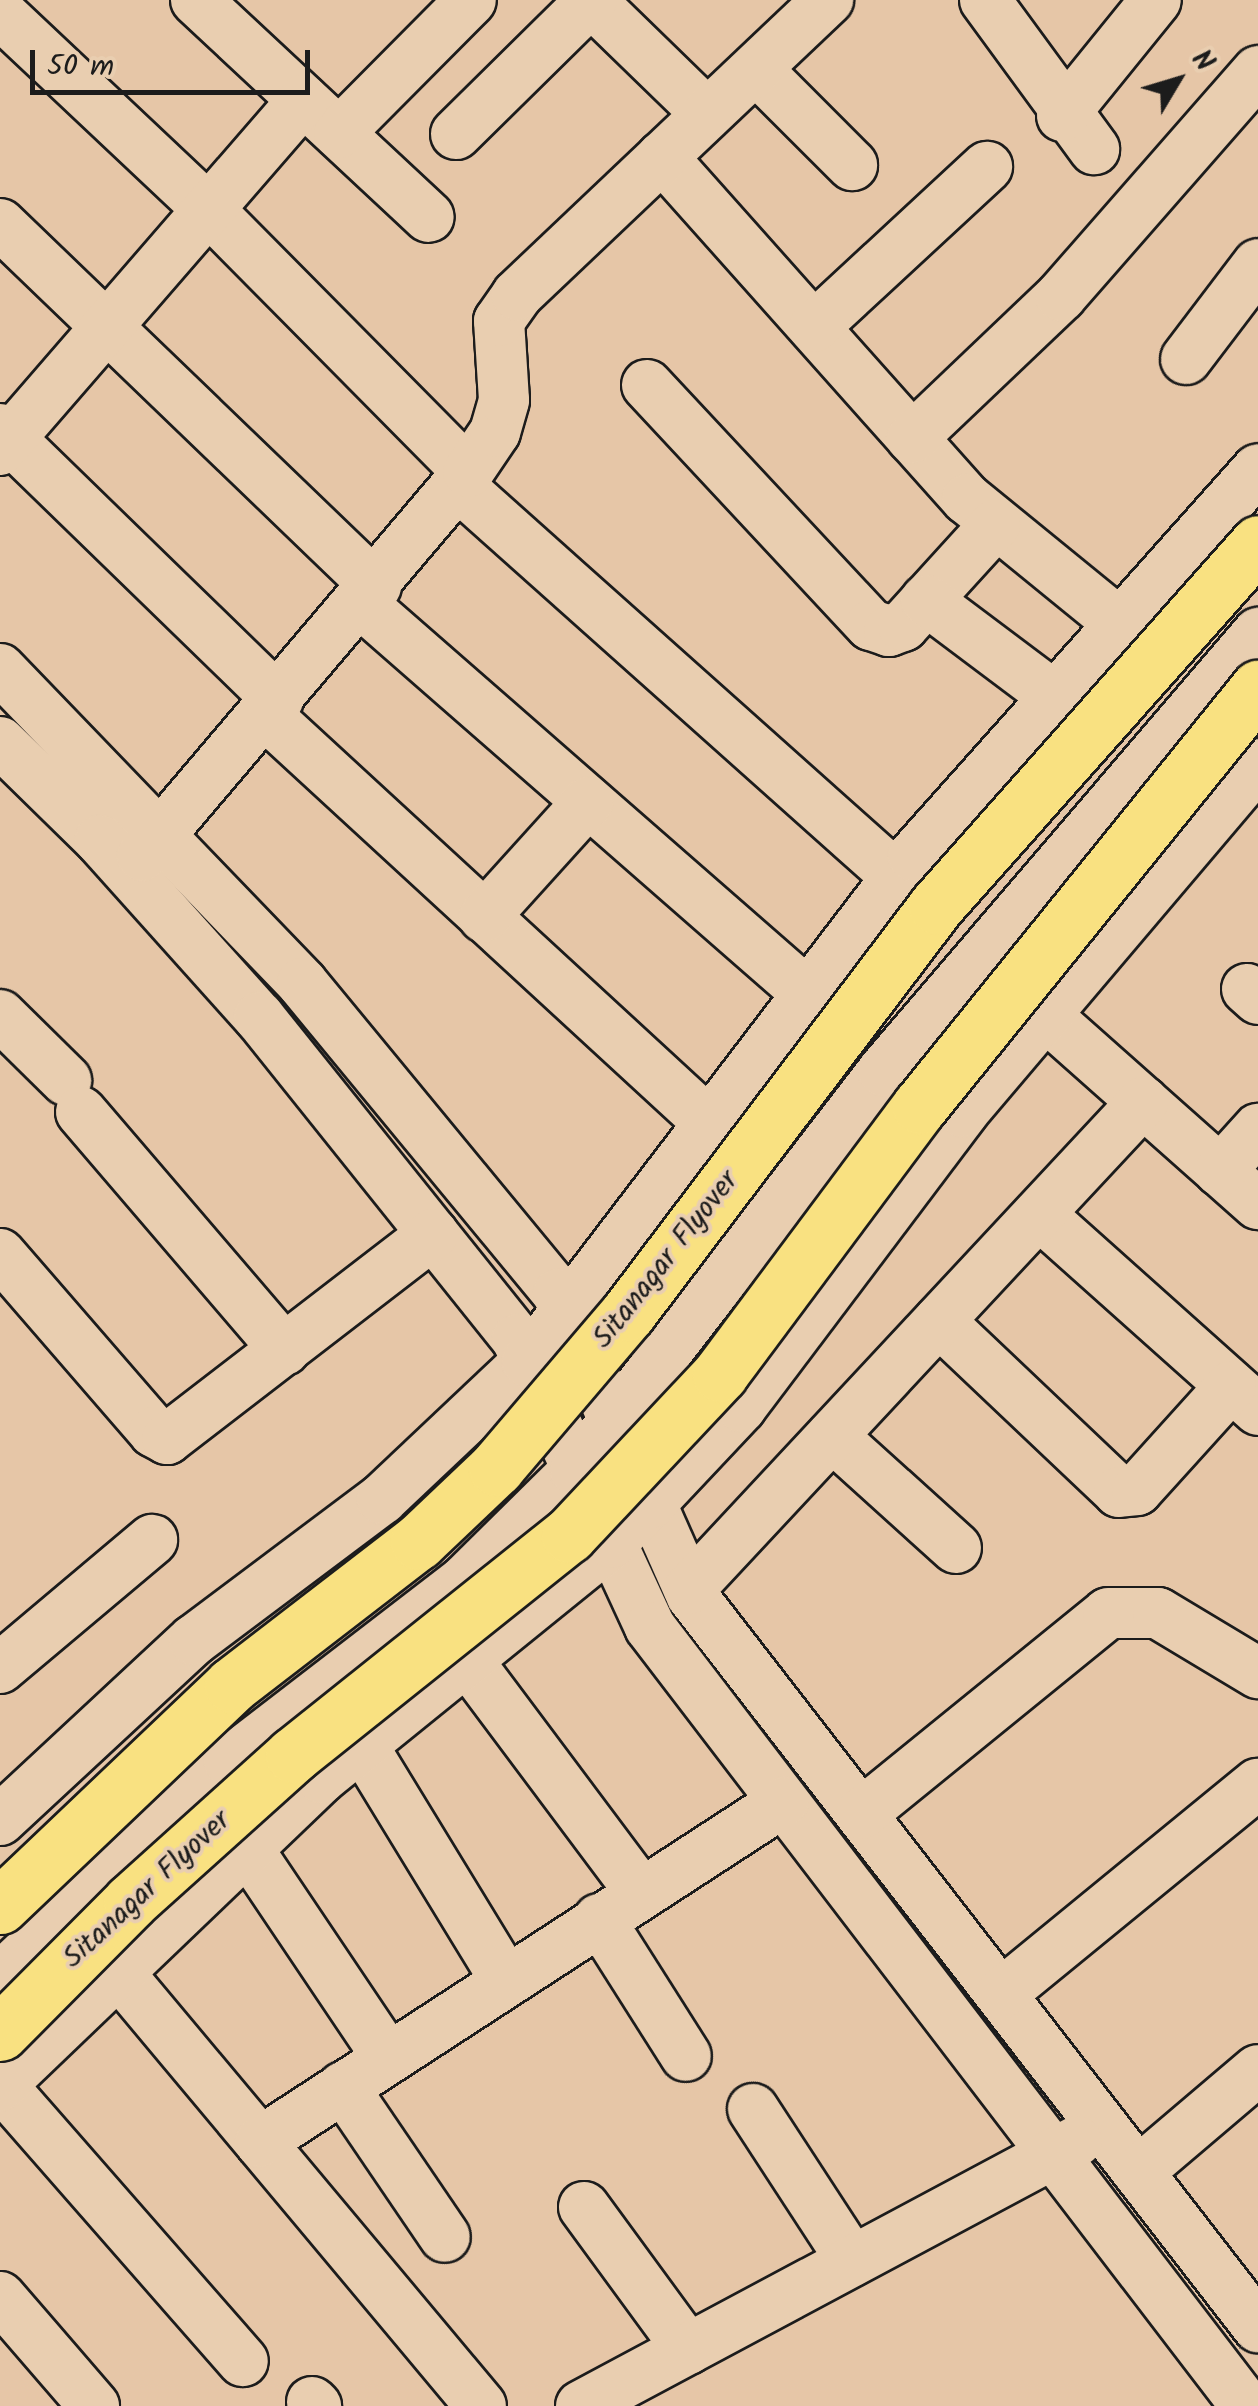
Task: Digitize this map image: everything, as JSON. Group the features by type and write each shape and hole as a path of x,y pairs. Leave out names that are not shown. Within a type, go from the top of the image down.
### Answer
{"main road":[{"name":"Sitanagar Flyover","path":"0,1906 232,1685 418,1542 496,1468 628,1313 936,906 1258,543"},
{"name":"Sitanagar Flyover","path":"0,2033 130,1902 293,1755 569,1536 720,1374 920,1106 1258,688"}],"street":[{"path":"196,0 428,217"},
{"path":"471,0 209,210 4,439 484,917 707,1121"},
{"path":"456,134 591,0 707,114"},
{"path":"128,872 464,479 495,432 504,400 499,320 517,295 828,0"},
{"path":"984,0 1078,132 1156,0"},
{"path":"0,13 209,210 464,479 897,876"},
{"path":"756,68 852,166"},
{"path":"912,438 1062,296 1258,72"},
{"path":"662,157 912,438 996,525 1120,624"},
{"path":"814,327 987,168"},
{"path":"0,224 110,324 368,594 588,802 807,993"},
{"path":"1186,359 1258,264"},
{"path":"646,386 871,626 889,631 903,626 996,525"},
{"path":"0,1820 194,1640 382,1499 528,1362 707,1121 897,876 1258,469"},
{"path":"926,600 1055,698"},
{"path":"0,1978 229,1762 464,1582 575,1470 615,1427 883,1071 1258,633"},
{"path":"0,669 162,833 302,983 558,1294 689,1589 1258,2327"},
{"path":"0,742 128,872 259,1016 517,1339 650,1627 1050,2156 1246,2406"},
{"path":"243,2361 0,2086 246,1848 362,1745 611,1543 651,1503 742,1407 963,1112 1252,782"},
{"path":"484,917 588,802"},
{"path":"0,1015 73,1096 285,1350"},
{"path":"1045,1015 1258,1204"},
{"path":"689,1589 1142,1102"},
{"path":"1220,1170 1258,1129"},
{"path":"939,1322 1119,1492 1137,1490 1244,1398 1039,1214"},
{"path":"0,1254 160,1437 176,1435 433,1234"},
{"path":"832,1436 956,1548"},
{"path":"0,1668 152,1540"},
{"path":"861,1814 1108,1613 1158,1612 1258,1673"},
{"path":"467,1660 640,1892"},
{"path":"362,1745 506,1981"},
{"path":"1001,1994 1258,1784"},
{"path":"260,2142 782,1802"},
{"path":"246,1848 388,2058"},
{"path":"600,1920 686,2056"},
{"path":"117,1971 481,2406"},
{"path":"1138,2172 1258,2070"},
{"path":"343,2087 446,2237"},
{"path":"753,2109 852,2261"},
{"path":"582,2406 1103,2127"},
{"path":"584,2207 688,2349"},
{"path":"0,2297 94,2406"}]}
